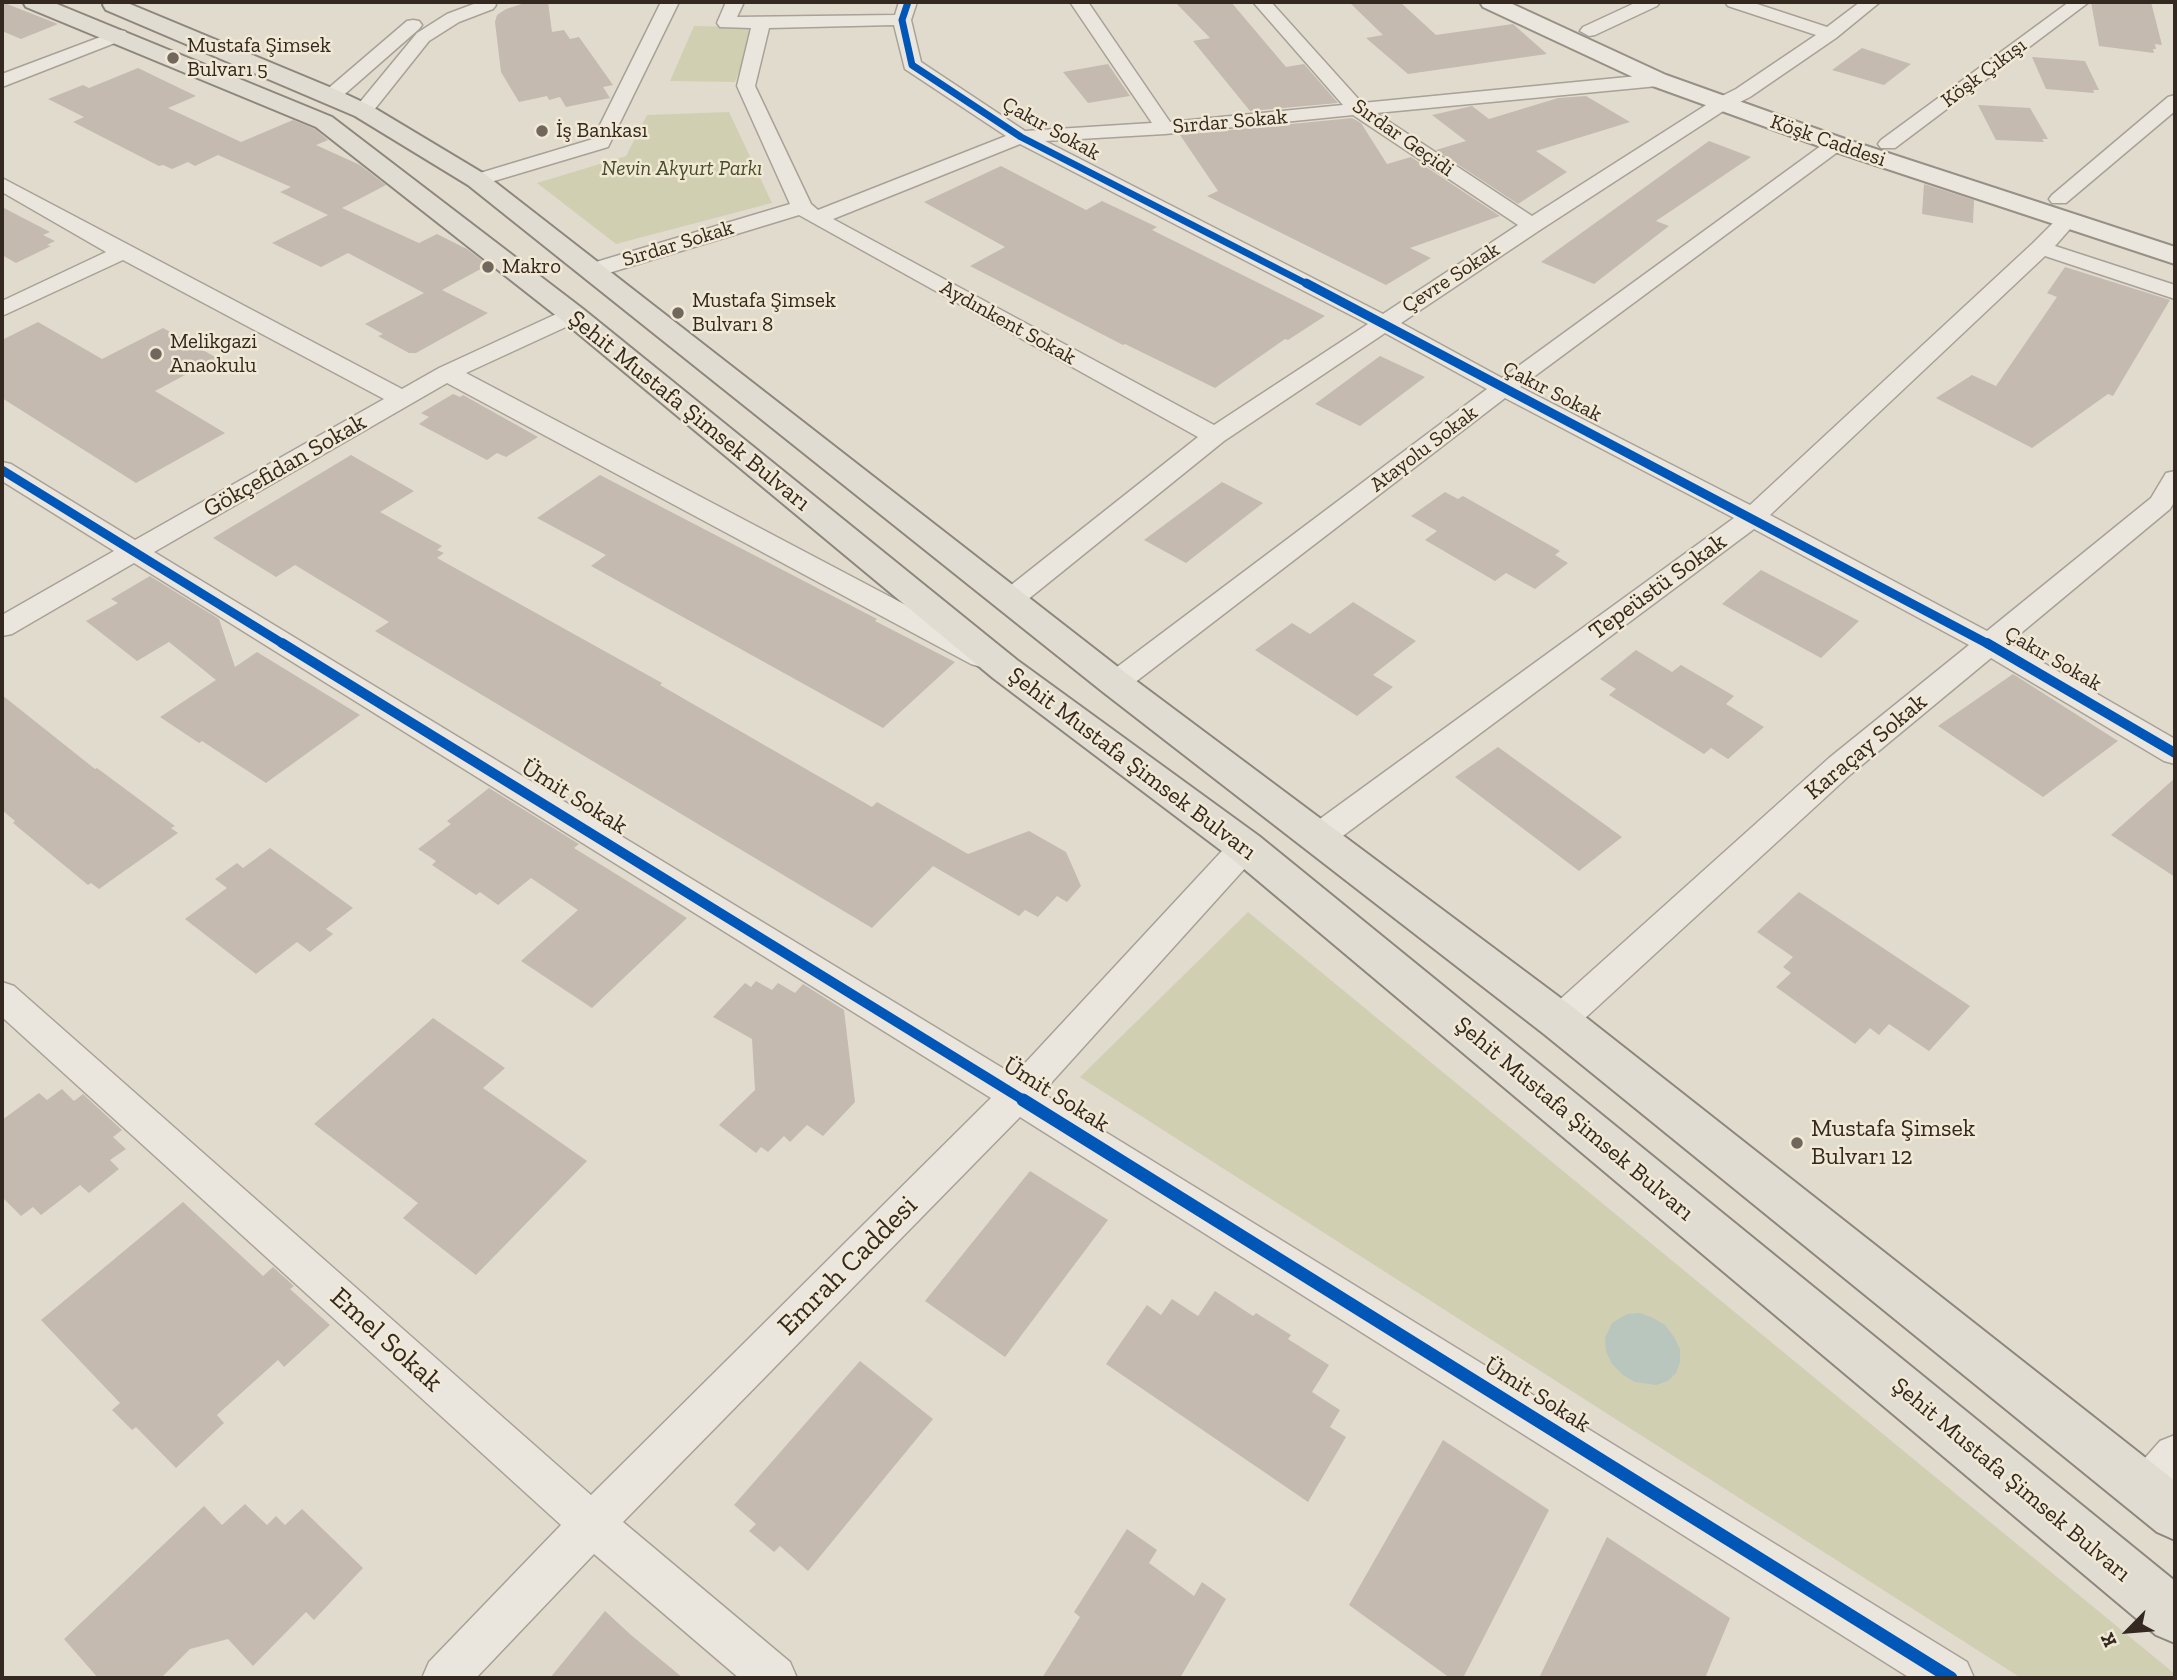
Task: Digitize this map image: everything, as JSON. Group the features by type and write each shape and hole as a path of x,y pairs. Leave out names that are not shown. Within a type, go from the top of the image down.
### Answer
{"main road":[{"name":"Şehit Mustafa Şimsek Bulvarı","path":"34,2 113,18 347,103 477,180 1115,683 1559,1021 2160,1502"},
{"name":"Şehit Mustafa Şimsek Bulvarı","path":"113,18 324,122 573,315 1005,669 1245,847 2175,1616"}],"street":[{"path":"453,2 468,6 496,3"},
{"path":"477,180 601,143 670,2"},
{"path":"735,2 726,23 902,20 908,2"},
{"path":"1079,2 1165,128"},
{"name":"Sırdar Geçidi","path":"1262,2 1358,110 1532,225"},
{"name":"Köşk Caddesi","path":"1491,2 1658,80 1732,98 1888,144 2063,210 2175,256"},
{"name":"Köşk Caddesi","path":"1526,2 1836,144 2063,210 2175,235"},
{"path":"1589,31 1651,2"},
{"path":"1734,2 1830,34"},
{"name":"Çevre Sokak","path":"1011,599 1215,436 1532,225 1830,34 1871,2"},
{"name":"Köşk Çıkışı","path":"1888,144 2080,2"},
{"path":"347,103 424,37 453,18 496,3"},
{"path":"347,103 431,10"},
{"path":"2,81 113,18"},
{"name":"Çakır Sokak","path":"902,20 912,65 1021,138 1384,323 1503,388 1753,517 1989,644 2175,753"},
{"path":"761,24 746,86 809,212"},
{"name":"Sırdar Sokak","path":"594,270 809,212 1021,138 1165,128 1658,80"},
{"name":"Tepeüstü Sokak","path":"1317,838 1753,517 2042,248 2063,210 2175,101"},
{"name":"Atayolu Sokak","path":"1115,683 1503,388 1836,144"},
{"path":"2,184 123,252 402,399"},
{"name":"Aydınkent Sokak","path":"809,212 1215,436"},
{"path":"2042,248 2175,292"},
{"path":"2,309 123,252"},
{"name":"Gökçefidan Sokak","path":"2,627 447,373 573,315"},
{"path":"447,373 1005,669"},
{"name":"Ümit Sokak","path":"2,470 1017,1096 1951,1678"},
{"name":"Karaçay Sokak","path":"1559,1021 1840,766 2170,497"},
{"name":"Emrah Caddesi","path":"445,1678 592,1524 1017,1096 1245,847"},
{"name":"Emel Sokak","path":"2,996 592,1524 774,1678"},
{"path":"2160,1502 2175,1456"}],"green space":[{"path":"694,26 756,27 735,82 670,81"},
{"name":"Nevin Akyurt Parkı","path":"729,112 772,203 616,244 537,183 626,156 647,115"},
{"path":"1248,912 2175,1674 2175,1678 2021,1678 1080,1077"}],"shaded area":[{"path":"1640,1313 1653,1318 1665,1325 1674,1337 1680,1349 1680,1362 1676,1373 1668,1381 1656,1385 1635,1382 1612,1364 1606,1351 1605,1338 1612,1323 1627,1314"}],"building":[{"path":"2,2 58,24 21,39 2,31"},
{"path":"528,2 548,2 552,32 564,30 570,39 579,37 613,85 603,87 610,98 566,107 560,97 549,100 547,96 519,102 501,72 495,22 497,15 506,9"},
{"path":"1175,2 1231,2 1286,67 1304,64 1338,103 1250,111 1193,41 1210,38"},
{"path":"1349,2 1400,2 1436,35 1513,24 1547,54 1408,74 1366,38 1383,35"},
{"path":"2091,2 2151,2 2162,45 2155,44 2154,53 2099,46"},
{"path":"1862,48 1911,64 1884,85 1832,70"},
{"path":"2032,57 2085,61 2099,90 2093,90 2094,93 2046,89"},
{"path":"1108,64 1130,96 1088,103 1063,72"},
{"path":"138,68 196,96 168,108 241,142 293,120 315,129 328,140 316,145 360,165 386,185 342,208 419,243 437,234 467,249 488,265 442,290 488,313 416,353 409,353 378,336 383,334 365,324 424,293 348,253 321,267 272,243 328,215 280,192 291,187 218,155 195,166 188,162 172,169 159,166 73,122 84,117 48,99 83,85 89,88"},
{"path":"1586,96 1630,122 1536,151 1567,172 1518,204 1436,150 1466,141 1432,115 1472,106 1489,119 1558,98"},
{"path":"1978,105 2030,108 2048,139 2042,139 2044,142 1996,140"},
{"path":"1352,118 1361,123 1387,164 1411,157 1500,216 1410,248 1431,258 1386,285 1207,196 1218,191 1180,135"},
{"path":"1709,141 1751,157 1656,221 1669,226 1594,284 1541,262"},
{"path":"1001,166 1086,210 1102,201 1157,227 1152,230 1325,316 1288,340 1285,339 1215,388 1123,345 970,266 1005,247 924,202"},
{"path":"1924,184 1974,200 1973,223 1922,214"},
{"path":"2,207 50,232 43,235 55,241 47,245 51,246 16,263 2,255"},
{"path":"2065,267 2170,300 2113,396 2108,394 2032,448 1936,398 1972,375 1996,386 2057,297 2047,293"},
{"path":"38,322 102,359 163,328 217,358 155,391 225,433 136,483 2,398 2,340"},
{"path":"1380,356 1425,377 1360,426 1315,404"},
{"path":"453,394 460,397 463,395 538,437 506,457 497,453 487,460 419,424 429,417 421,413"},
{"path":"351,455 414,491 380,512 442,546 437,550 444,553 437,558 662,683 660,685 872,807 877,802 968,854 1029,831 1066,852 1081,886 1067,902 1057,896 1038,917 1025,910 1019,916 933,866 872,928 375,631 389,622 295,565 276,577 213,538"},
{"path":"600,475 955,662 883,728 591,566 606,555 537,518"},
{"path":"1222,482 1263,503 1186,563 1144,540"},
{"path":"1445,492 1458,499 1463,496 1560,551 1555,555 1568,563 1535,589 1506,573 1495,581 1425,540 1437,531 1411,516"},
{"path":"1761,570 1859,621 1821,658 1722,604"},
{"path":"150,576 219,619 235,667 257,652 360,715 266,783 202,741 199,743 160,717 216,680 169,642 137,661 86,621 118,603 111,599"},
{"path":"1353,602 1416,641 1373,675 1393,687 1357,716 1255,650 1292,623 1310,634"},
{"path":"1636,650 1672,672 1681,665 1734,696 1726,704 1764,727 1728,759 1711,748 1704,754 1609,695 1616,689 1600,679"},
{"path":"2013,674 2118,741 2043,797 1938,726"},
{"path":"2,695 95,769 175,826 171,828 178,833 99,889 91,883 88,885 13,823 15,821 2,810"},
{"path":"1498,747 1622,837 1579,871 1455,777"},
{"path":"2175,778 2175,877 2111,835"},
{"path":"489,788 579,844 574,848 687,918 592,1008 521,961 578,910 531,878 498,905 480,892 476,895 432,865 436,861 418,849 451,824 447,821"},
{"path":"270,848 353,908 326,929 333,934 310,952 297,942 256,974 185,919 227,888 215,879 237,863 243,868"},
{"path":"1799,892 1970,1006 1929,1051 1889,1024 1879,1035 1870,1028 1855,1044 1776,987 1791,973 1783,967 1793,957 1757,932"},
{"path":"756,981 772,990 778,983 795,993 803,984 844,1010 855,1102 823,1136 807,1125 790,1142 784,1136 768,1152 761,1147 756,1153 719,1125 755,1090 752,1039 713,1017 745,983 751,987"},
{"path":"433,1018 505,1068 483,1088 587,1161 476,1275 403,1218 418,1203 314,1124"},
{"path":"62,1089 74,1101 83,1094 122,1130 113,1137 126,1149 110,1160 119,1169 89,1193 80,1185 41,1215 33,1207 21,1216 2,1197 2,1120 39,1093 47,1100"},
{"path":"1030,1171 1108,1220 1005,1357 925,1301"},
{"path":"183,1202 263,1276 273,1267 294,1286 290,1289 330,1325 284,1367 278,1360 217,1415 224,1423 176,1468 136,1427 132,1430 112,1410 120,1403 41,1320"},
{"path":"1215,1291 1253,1316 1256,1313 1291,1335 1288,1339 1329,1365 1312,1392 1340,1410 1330,1427 1346,1437 1308,1502 1106,1364 1147,1305 1161,1315 1172,1299 1198,1316"},
{"path":"860,1361 933,1419 808,1571 780,1546 774,1552 749,1531 756,1524 734,1505"},
{"path":"1443,1440 1549,1510 1463,1678 1450,1678 1349,1605"},
{"path":"245,1504 267,1525 276,1516 285,1525 302,1509 363,1568 314,1620 306,1612 253,1666 228,1639 190,1649 161,1678 98,1678 64,1639 204,1506 222,1525"},
{"path":"1127,1529 1157,1550 1149,1563 1194,1596 1202,1582 1226,1599 1180,1678 1042,1678 1080,1617 1074,1612"},
{"path":"1607,1537 1730,1618 1705,1678 1539,1678"},
{"path":"605,1611 631,1635 683,1678 550,1678"}],"cycle path":[{"path":"908,2 902,20 912,65 1021,137 1384,323 1503,388 1753,517 1989,644 2175,753"},
{"path":"2,470 1017,1096 1951,1678"}],"place":[{"name":"Mustafa Şimsek Bulvarı 5","path":"173,58"},
{"name":"İş Bankası","path":"542,131"},
{"name":"Makro","path":"488,267"},
{"name":"Mustafa Şimsek Bulvarı 8","path":"678,313"},
{"name":"Melikgazi Anaokulu","path":"156,354"},
{"name":"Mustafa Şimsek Bulvarı 12","path":"1797,1143"}]}
